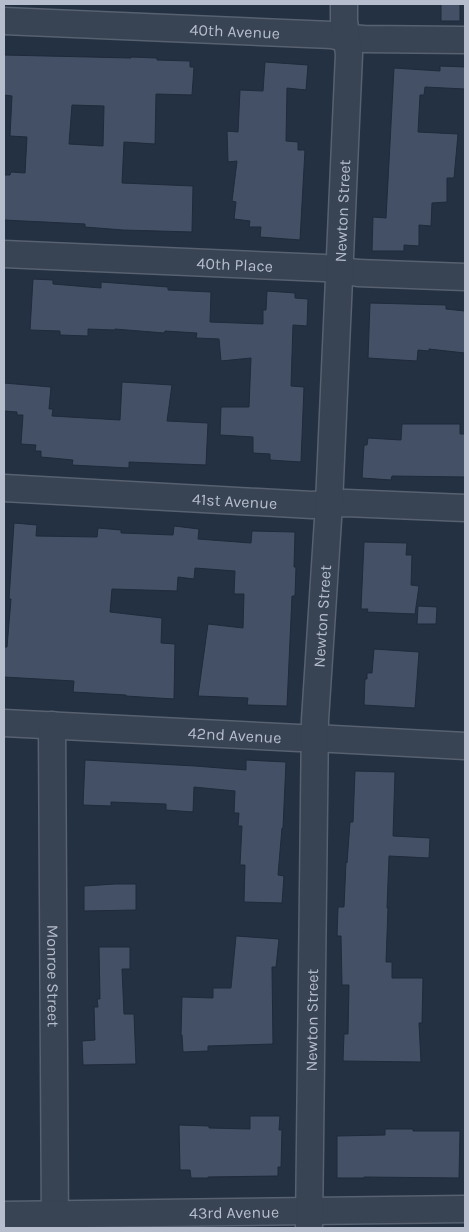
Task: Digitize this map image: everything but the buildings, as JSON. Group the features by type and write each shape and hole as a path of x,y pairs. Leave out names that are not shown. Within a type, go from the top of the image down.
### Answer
{"street":[{"name":"Newton Street","path":"309,1220 314,738 329,504 349,54 344,4"},
{"name":"40th Avenue","path":"4,21 332,35 364,40 465,40"},
{"name":"40th Place","path":"4,254 314,267 358,273 465,277"},
{"name":"41st Avenue","path":"4,488 312,505 346,503 465,508"},
{"name":"42nd Avenue","path":"4,723 465,746"},
{"name":"Monroe Street","path":"52,725 55,1221"},
{"name":"43rd Avenue","path":"4,1215 55,1221 309,1220 465,1209"}]}
